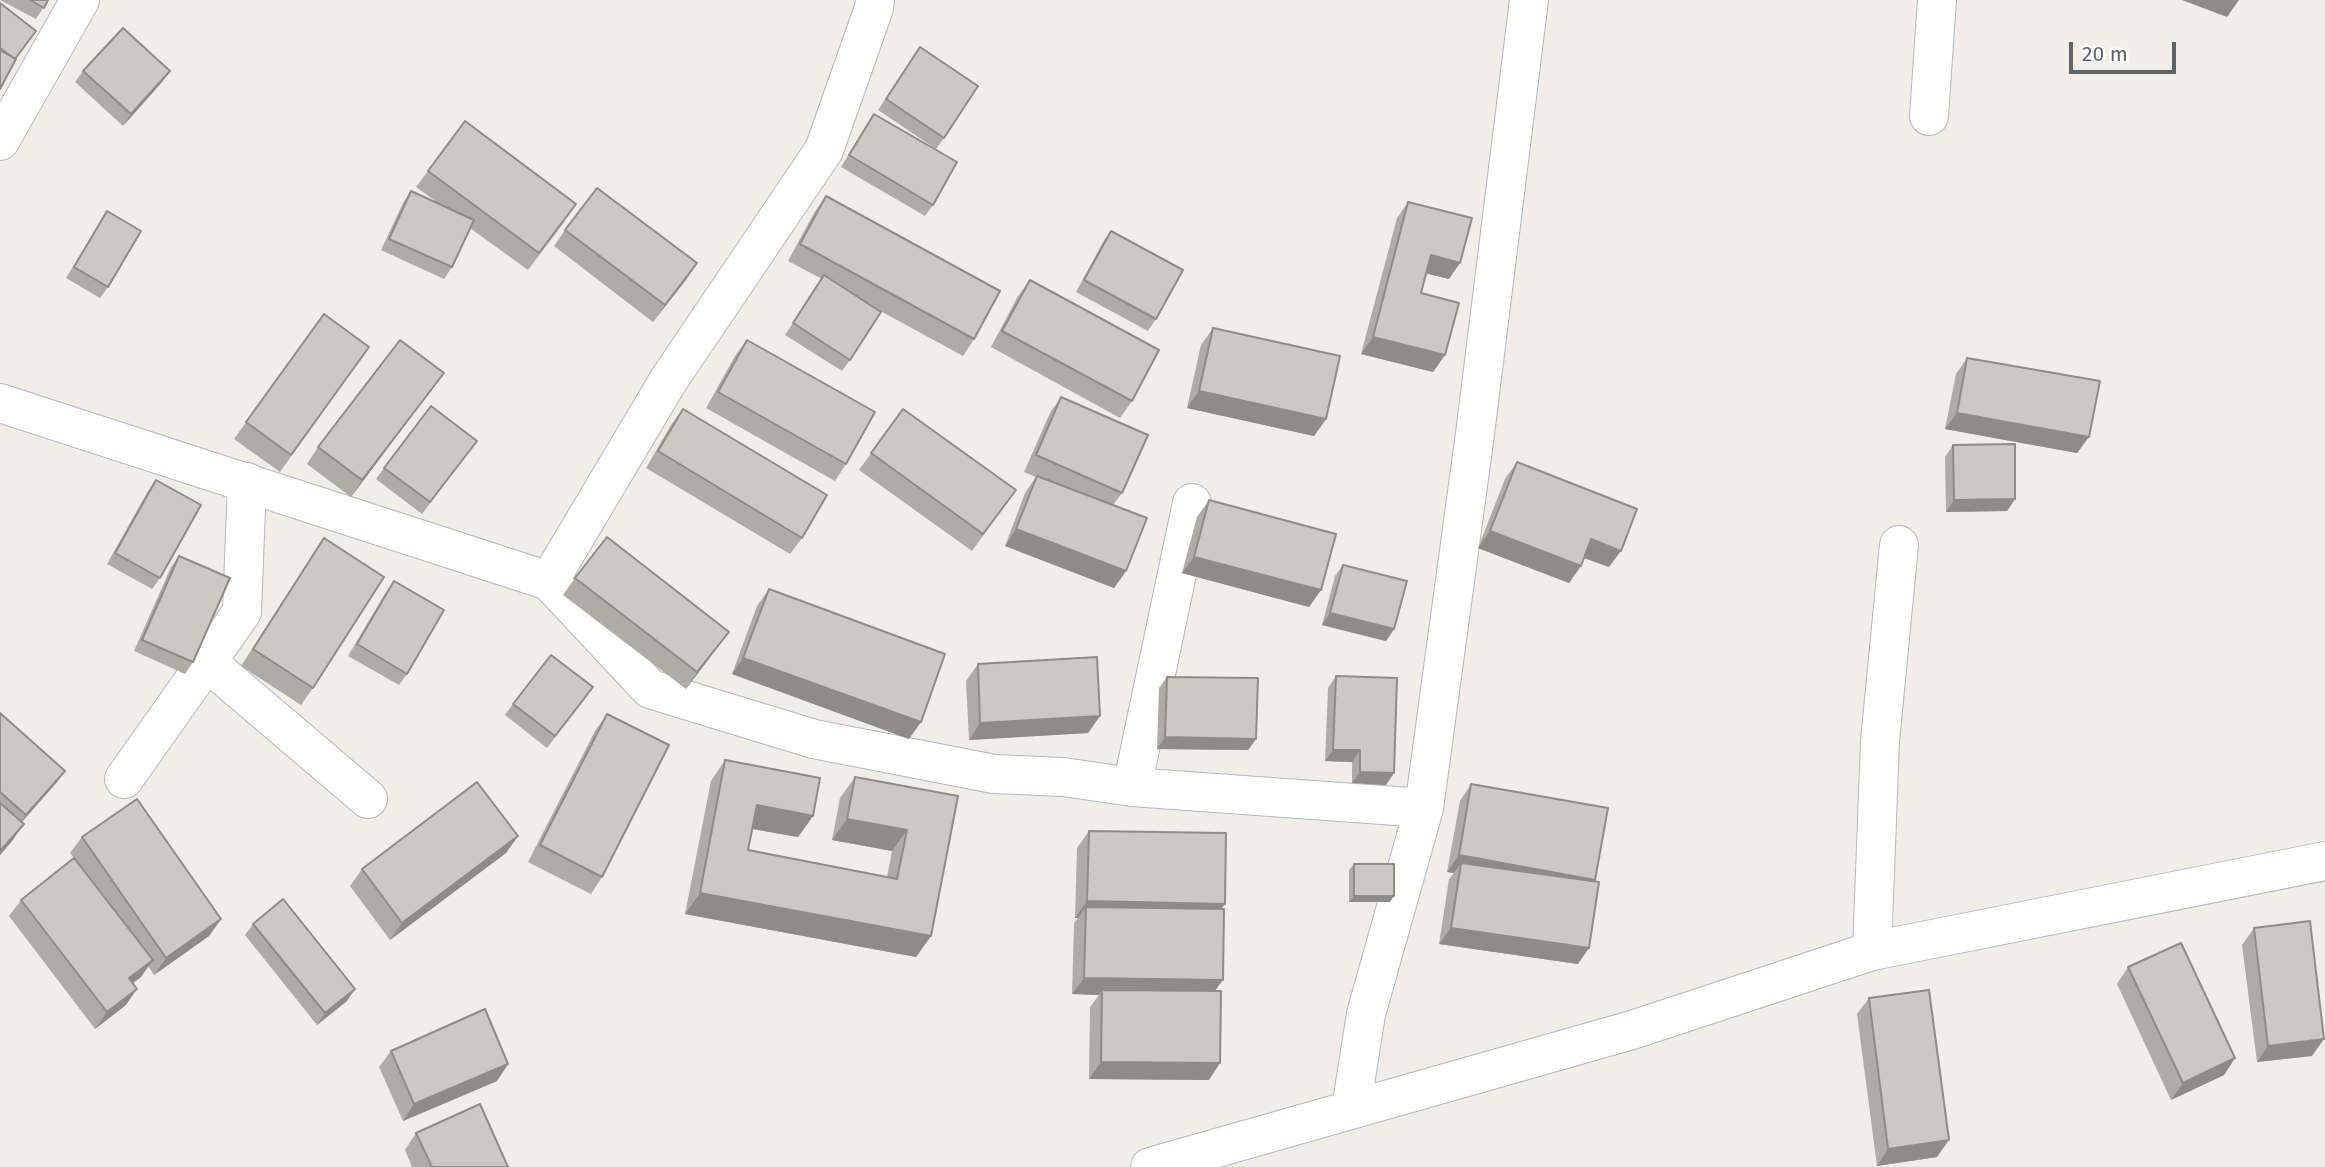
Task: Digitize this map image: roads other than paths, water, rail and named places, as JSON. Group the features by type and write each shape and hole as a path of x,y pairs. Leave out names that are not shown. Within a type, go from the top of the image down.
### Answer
{"street":[{"path":"0,141 80,0"},
{"path":"549,580 668,381 824,150 875,0"},
{"path":"1351,1109 1366,1014 1424,808 1475,434 1529,0"},
{"path":"1929,116 1937,0"},
{"path":"0,403 549,580 650,689 814,740 994,774 1063,777 1132,787 1424,808"},
{"path":"124,779 242,612 247,482"},
{"path":"1132,787 1192,503"},
{"path":"1872,951 1880,741 1899,545"},
{"path":"207,662 368,799"},
{"path":"1150,1167 1632,1030 1872,951 2325,861"}]}
